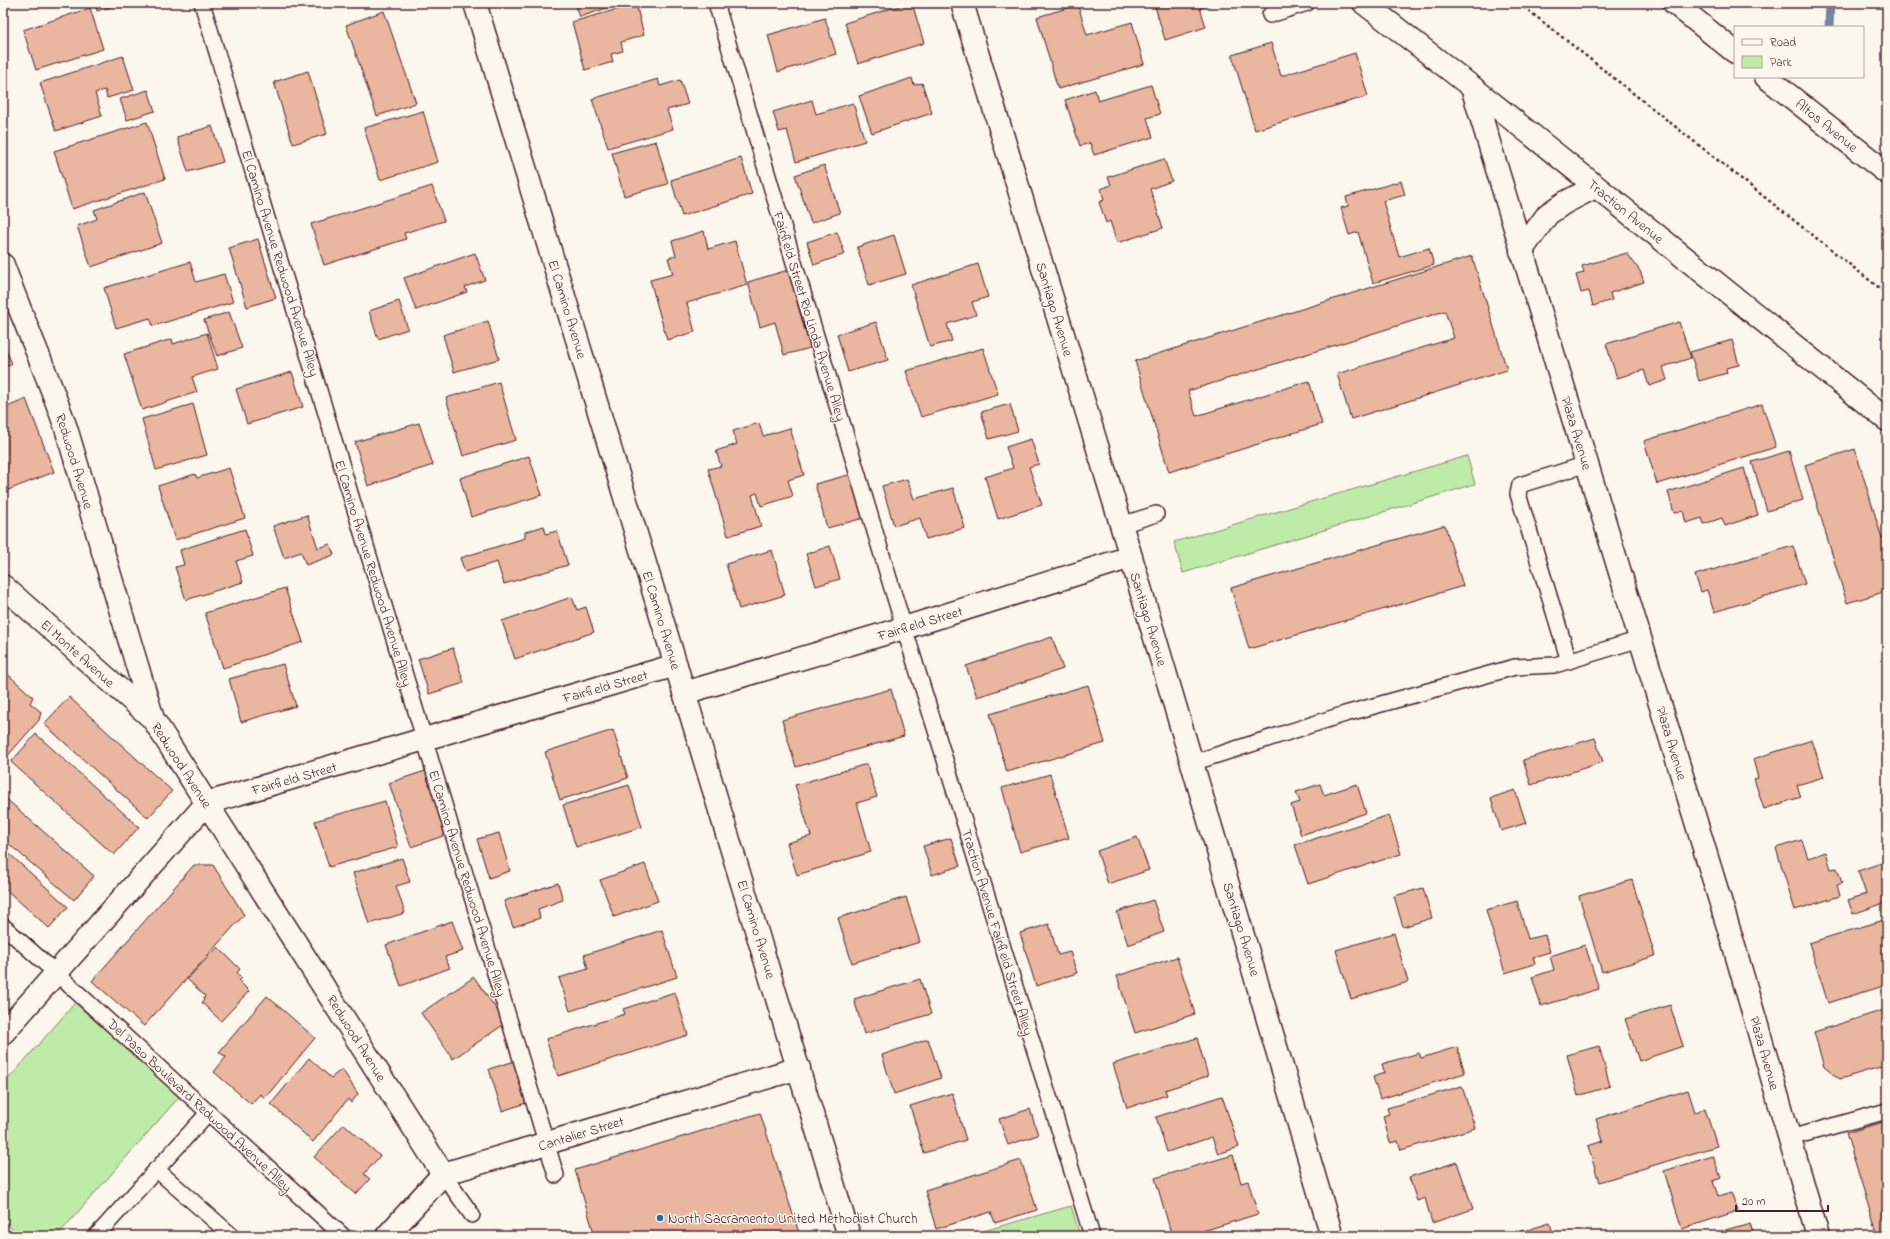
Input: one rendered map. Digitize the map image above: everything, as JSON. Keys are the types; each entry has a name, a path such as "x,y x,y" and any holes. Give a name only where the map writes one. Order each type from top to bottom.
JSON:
{"street":[{"name":"El Camino Avenue","path":"476,3 849,1236"},
{"name":"Santiago Avenue","path":"962,3 1131,556 1332,1236"},
{"name":"Traction Avenue","path":"1364,3 1472,87 1887,420"},
{"path":"1674,3 1734,51"},
{"name":"Altos Avenue","path":"1767,78 1887,173"},
{"name":"Plaza Avenue","path":"1472,87 1733,943 1818,1236"},
{"path":"1521,251 1548,214 1564,203 1595,187"},
{"name":"Redwood Avenue","path":"3,265 18,307 52,385 152,719 443,1174"},
{"name":"Fairfield Street","path":"684,693 904,628 1131,556"},
{"name":"El Monte Avenue","path":"3,586 152,719"},
{"name":"Fairfield Street","path":"207,803 676,665"},
{"path":"3,1033 207,803"},
{"name":"Cantalier Street","path":"443,1174 799,1068"},
{"path":"387,1236 443,1174"}],"lane":[{"name":"El Camino Avenue Redwood Avenue Alley","path":"202,3 556,1175"},
{"name":"Fairfield Street Rio Linda Avenue Alley","path":"716,3 904,628"},
{"path":"1270,15 1307,3"},
{"path":"1569,661 1518,494 1520,485 1586,464"},
{"path":"1121,525 1156,514"},
{"name":"Traction Avenue Fairfield Street Alley","path":"904,628 1092,1236"},
{"path":"1192,763 1345,714 1500,671 1515,667 1555,665 1640,639"},
{"name":"Del Paso Boulevard Redwood Avenue Alley","path":"3,926 343,1236"},
{"path":"1790,1138 1887,1111"},
{"path":"96,1236 208,1112"},
{"path":"156,1170 232,1236"},
{"path":"443,1174 472,1215"}],"path":[{"path":"1519,3 1887,294"}],"green space":[{"path":"1467,456 1475,484 1183,573 1174,542"},
{"path":"75,1003 180,1096 57,1236 20,1236 3,1221 3,1085"},
{"path":"1071,1206 1080,1236 966,1236"}],"building":[{"path":"95,3 123,3 97,11"},
{"path":"575,3 622,3 580,17"},
{"path":"912,3 924,43 858,64 845,23"},
{"path":"1154,3 1216,3 1200,8 1206,27 1165,40"},
{"path":"636,4 644,35 621,42 623,51 611,54 613,62 585,70 572,22"},
{"path":"1078,5 1087,35 1132,22 1144,64 1058,89 1037,17"},
{"path":"90,8 103,49 36,70 23,30"},
{"path":"384,11 416,103 377,116 346,25"},
{"path":"825,18 836,54 778,72 768,35"},
{"path":"1271,43 1281,76 1355,53 1368,96 1255,130 1232,55"},
{"path":"123,56 134,90 107,98 105,90 95,93 102,116 56,131 40,83"},
{"path":"308,71 327,134 293,144 274,82"},
{"path":"912,78 914,85 922,83 932,113 872,133 859,96"},
{"path":"658,79 660,86 680,80 688,104 667,110 673,129 608,148 592,99"},
{"path":"1151,85 1160,114 1147,118 1153,137 1094,155 1090,143 1080,146 1065,100 1095,90 1098,101"},
{"path":"148,90 155,111 127,120 120,99"},
{"path":"812,100 816,114 853,103 865,141 796,162 787,130 779,132 773,112"},
{"path":"423,111 438,162 380,180 364,128"},
{"path":"147,122 165,179 72,209 54,151"},
{"path":"212,126 223,162 188,172 177,137"},
{"path":"656,141 668,184 624,196 612,153"},
{"path":"741,158 752,194 682,216 671,180"},
{"path":"1164,159 1172,181 1150,189 1163,228 1117,243 1110,221 1106,223 1099,202 1104,200 1101,189 1111,185 1108,177"},
{"path":"824,165 840,213 811,223 795,175"},
{"path":"1401,181 1405,195 1383,201 1399,257 1429,248 1434,265 1373,283 1358,232 1349,235 1341,208 1348,206 1346,197"},
{"path":"432,186 444,221 404,233 406,239 324,265 311,224"},
{"path":"145,192 162,243 91,267 77,226 97,219 94,210"},
{"path":"704,231 708,249 735,241 747,285 687,303 695,332 667,340 650,280 673,274 668,258 676,256 672,241"},
{"path":"837,232 845,254 814,265 807,242"},
{"path":"894,235 906,274 869,285 857,247"},
{"path":"258,239 276,298 247,307 229,248"},
{"path":"475,253 485,280 465,287 467,292 416,310 404,278"},
{"path":"1627,253 1640,271 1644,282 1610,293 1612,300 1593,306 1589,291 1581,293 1576,275 1584,273 1582,266"},
{"path":"1472,256 1507,370 1351,419 1337,374 1454,338 1445,311 1188,391 1196,416 1309,381 1322,424 1169,472 1135,361"},
{"path":"190,262 196,282 224,274 233,302 153,326 150,318 116,328 104,288"},
{"path":"978,264 988,297 972,302 976,315 947,324 952,341 930,347 911,285"},
{"path":"788,270 810,348 784,355 775,322 760,327 748,282"},
{"path":"399,301 408,329 378,339 369,311"},
{"path":"229,312 242,348 217,356 204,320"},
{"path":"488,321 499,359 454,372 443,335"},
{"path":"876,322 888,360 848,372 837,334"},
{"path":"1679,322 1691,358 1663,367 1667,380 1649,386 1644,370 1617,378 1606,344"},
{"path":"207,333 218,369 192,377 197,392 142,410 124,354 172,339 173,344"},
{"path":"1732,340 1739,365 1726,368 1727,373 1699,381 1690,352"},
{"path":"3,342 12,364 3,368"},
{"path":"983,348 998,394 921,417 906,371"},
{"path":"292,372 303,407 247,424 236,389"},
{"path":"499,382 516,440 463,456 446,398"},
{"path":"26,399 54,472 3,492 3,409"},
{"path":"193,404 207,455 156,470 142,419"},
{"path":"1010,404 1018,431 989,439 981,412"},
{"path":"1762,404 1776,447 1657,484 1644,441"},
{"path":"419,423 433,465 368,486 355,442"},
{"path":"759,423 763,436 790,428 804,475 788,480 793,496 761,506 757,493 752,495 761,526 728,536 708,469 721,466 716,451 737,444 733,431"},
{"path":"1031,439 1039,464 1029,467 1042,505 998,519 985,477 1013,468 1006,447"},
{"path":"1855,449 1882,538 1887,537 1887,591 1847,603 1805,465"},
{"path":"1789,451 1803,500 1767,511 1752,462"},
{"path":"529,456 542,495 471,517 460,478"},
{"path":"229,468 245,518 175,540 158,486 195,474 197,478"},
{"path":"1744,468 1758,515 1725,526 1722,518 1704,524 1702,518 1686,523 1683,511 1674,513 1668,492"},
{"path":"852,474 864,518 827,528 815,484"},
{"path":"907,479 914,499 953,488 965,528 926,539 920,518 894,526 882,486"},
{"path":"307,515 318,548 330,544 334,555 306,565 301,552 284,558 273,526"},
{"path":"1445,525 1463,586 1249,649 1231,588"},
{"path":"544,526 546,534 557,531 568,565 504,584 497,562 465,572 460,558 525,538 525,532"},
{"path":"245,529 253,556 236,561 243,582 186,600 175,567 184,565 180,550"},
{"path":"830,546 840,579 816,586 806,554"},
{"path":"1793,546 1805,584 1714,612 1707,590 1701,592 1695,575"},
{"path":"772,550 785,595 739,609 726,564"},
{"path":"285,588 303,642 223,668 205,613"},
{"path":"572,597 577,610 586,607 594,632 515,659 502,621"},
{"path":"1052,637 1063,669 977,697 966,666"},
{"path":"453,648 464,683 429,694 418,659"},
{"path":"283,664 296,706 241,722 229,679"},
{"path":"3,670 33,697 30,703 41,712 39,720 4,760"},
{"path":"1088,685 1105,743 1007,772 990,714"},
{"path":"891,689 904,736 796,767 782,720"},
{"path":"69,697 172,791 148,818 44,724"},
{"path":"613,730 628,778 560,800 545,752"},
{"path":"36,734 139,827 114,855 11,762"},
{"path":"1595,738 1603,762 1531,785 1523,760"},
{"path":"1812,740 1824,777 1797,785 1801,797 1764,809 1754,779 1758,778 1753,759"},
{"path":"867,764 877,797 857,803 871,852 797,875 787,843 811,836 795,785"},
{"path":"428,770 449,834 411,847 389,783"},
{"path":"1050,774 1069,838 1020,852 1002,788"},
{"path":"1320,784 1324,795 1357,784 1366,813 1301,835 1291,805 1300,802 1296,792"},
{"path":"629,785 642,827 576,847 563,805"},
{"path":"1515,790 1526,823 1501,831 1491,798"},
{"path":"3,796 94,876 74,900 3,839"},
{"path":"385,801 398,847 329,867 315,821"},
{"path":"1389,815 1401,854 1308,884 1295,845"},
{"path":"499,833 510,871 489,878 477,839"},
{"path":"1137,837 1149,870 1108,884 1097,851"},
{"path":"951,838 960,866 932,875 923,846"},
{"path":"1802,840 1808,858 1826,852 1831,869 1837,868 1842,883 1837,885 1840,896 1795,910 1776,848"},
{"path":"3,848 68,907 49,928 3,887"},
{"path":"402,858 410,882 396,886 405,913 369,924 353,873"},
{"path":"1887,861 1887,902 1853,914 1848,900 1866,894 1858,871"},
{"path":"645,864 658,901 614,917 600,880"},
{"path":"194,865 213,865 244,915 144,1026 92,981"},
{"path":"1632,880 1655,956 1602,972 1579,896"},
{"path":"558,883 563,900 538,909 540,918 513,927 504,901"},
{"path":"1423,888 1432,918 1403,927 1394,896"},
{"path":"906,897 920,942 852,963 838,918"},
{"path":"1153,900 1164,932 1128,945 1117,912"},
{"path":"1517,901 1528,939 1545,935 1550,952 1533,957 1535,964 1505,973 1486,910"},
{"path":"1887,919 1887,985 1828,1003 1809,943"},
{"path":"452,921 463,951 445,957 450,968 401,986 386,945"},
{"path":"1049,924 1058,955 1070,952 1077,973 1036,986 1020,933"},
{"path":"662,930 677,977 570,1011 559,978 588,969 584,955"},
{"path":"1394,933 1408,982 1351,999 1336,950"},
{"path":"1585,945 1599,989 1541,1006 1532,977 1554,970 1550,956"},
{"path":"218,947 240,969 237,973 242,978 239,981 249,991 221,1021 202,1003 205,996 187,979"},
{"path":"1177,957 1195,1014 1135,1033 1117,976"},
{"path":"474,977 506,1023 453,1059 421,1013"},
{"path":"920,979 931,1014 864,1034 854,999"},
{"path":"675,992 688,1035 558,1076 546,1039 625,1014 623,1009"},
{"path":"267,996 315,1038 265,1098 260,1094 251,1104 214,1072 226,1057 219,1052"},
{"path":"1670,1005 1683,1046 1639,1061 1625,1019"},
{"path":"1887,1009 1887,1065 1840,1079 1824,1067 1814,1032"},
{"path":"1197,1038 1208,1076 1165,1090 1167,1095 1127,1108 1113,1064"},
{"path":"928,1039 941,1078 894,1094 882,1055"},
{"path":"1599,1046 1610,1086 1578,1096 1567,1055"},
{"path":"1457,1047 1465,1073 1380,1099 1373,1077 1384,1073 1382,1064 1419,1053 1421,1058"},
{"path":"309,1058 331,1078 342,1069 358,1094 351,1103 348,1099 313,1142 271,1104"},
{"path":"515,1061 529,1102 502,1111 489,1069"},
{"path":"1462,1086 1475,1128 1401,1150 1398,1141 1390,1143 1383,1116 1389,1114 1387,1108"},
{"path":"1688,1090 1695,1112 1705,1109 1717,1146 1599,1182 1588,1146 1603,1141 1596,1119"},
{"path":"952,1093 966,1140 924,1153 910,1106"},
{"path":"1222,1096 1239,1147 1218,1154 1212,1137 1167,1152 1156,1117"},
{"path":"1030,1109 1038,1135 1008,1145 999,1119"},
{"path":"760,1113 800,1236 595,1236 575,1170"},
{"path":"1887,1121 1887,1236 1878,1236 1846,1133"},
{"path":"344,1124 380,1156 364,1174 370,1179 356,1194 314,1157"},
{"path":"1233,1155 1241,1183 1248,1181 1258,1214 1187,1236 1172,1236 1155,1178"},
{"path":"1713,1156 1721,1178 1713,1181 1718,1196 1731,1192 1738,1211 1682,1229 1664,1171"},
{"path":"1021,1160 1037,1210 995,1223 991,1212 936,1229 925,1190"},
{"path":"1457,1162 1473,1209 1432,1223 1425,1198 1417,1201 1409,1177"},
{"path":"1550,1223 1554,1236 1508,1236"},
{"path":"1750,1223 1754,1236 1723,1236 1722,1231"}],"waterway":[{"path":"1829,26 1830,3"}],"place":[{"name":"North Sacramento United Methodist Church","path":"660,1218"}]}
